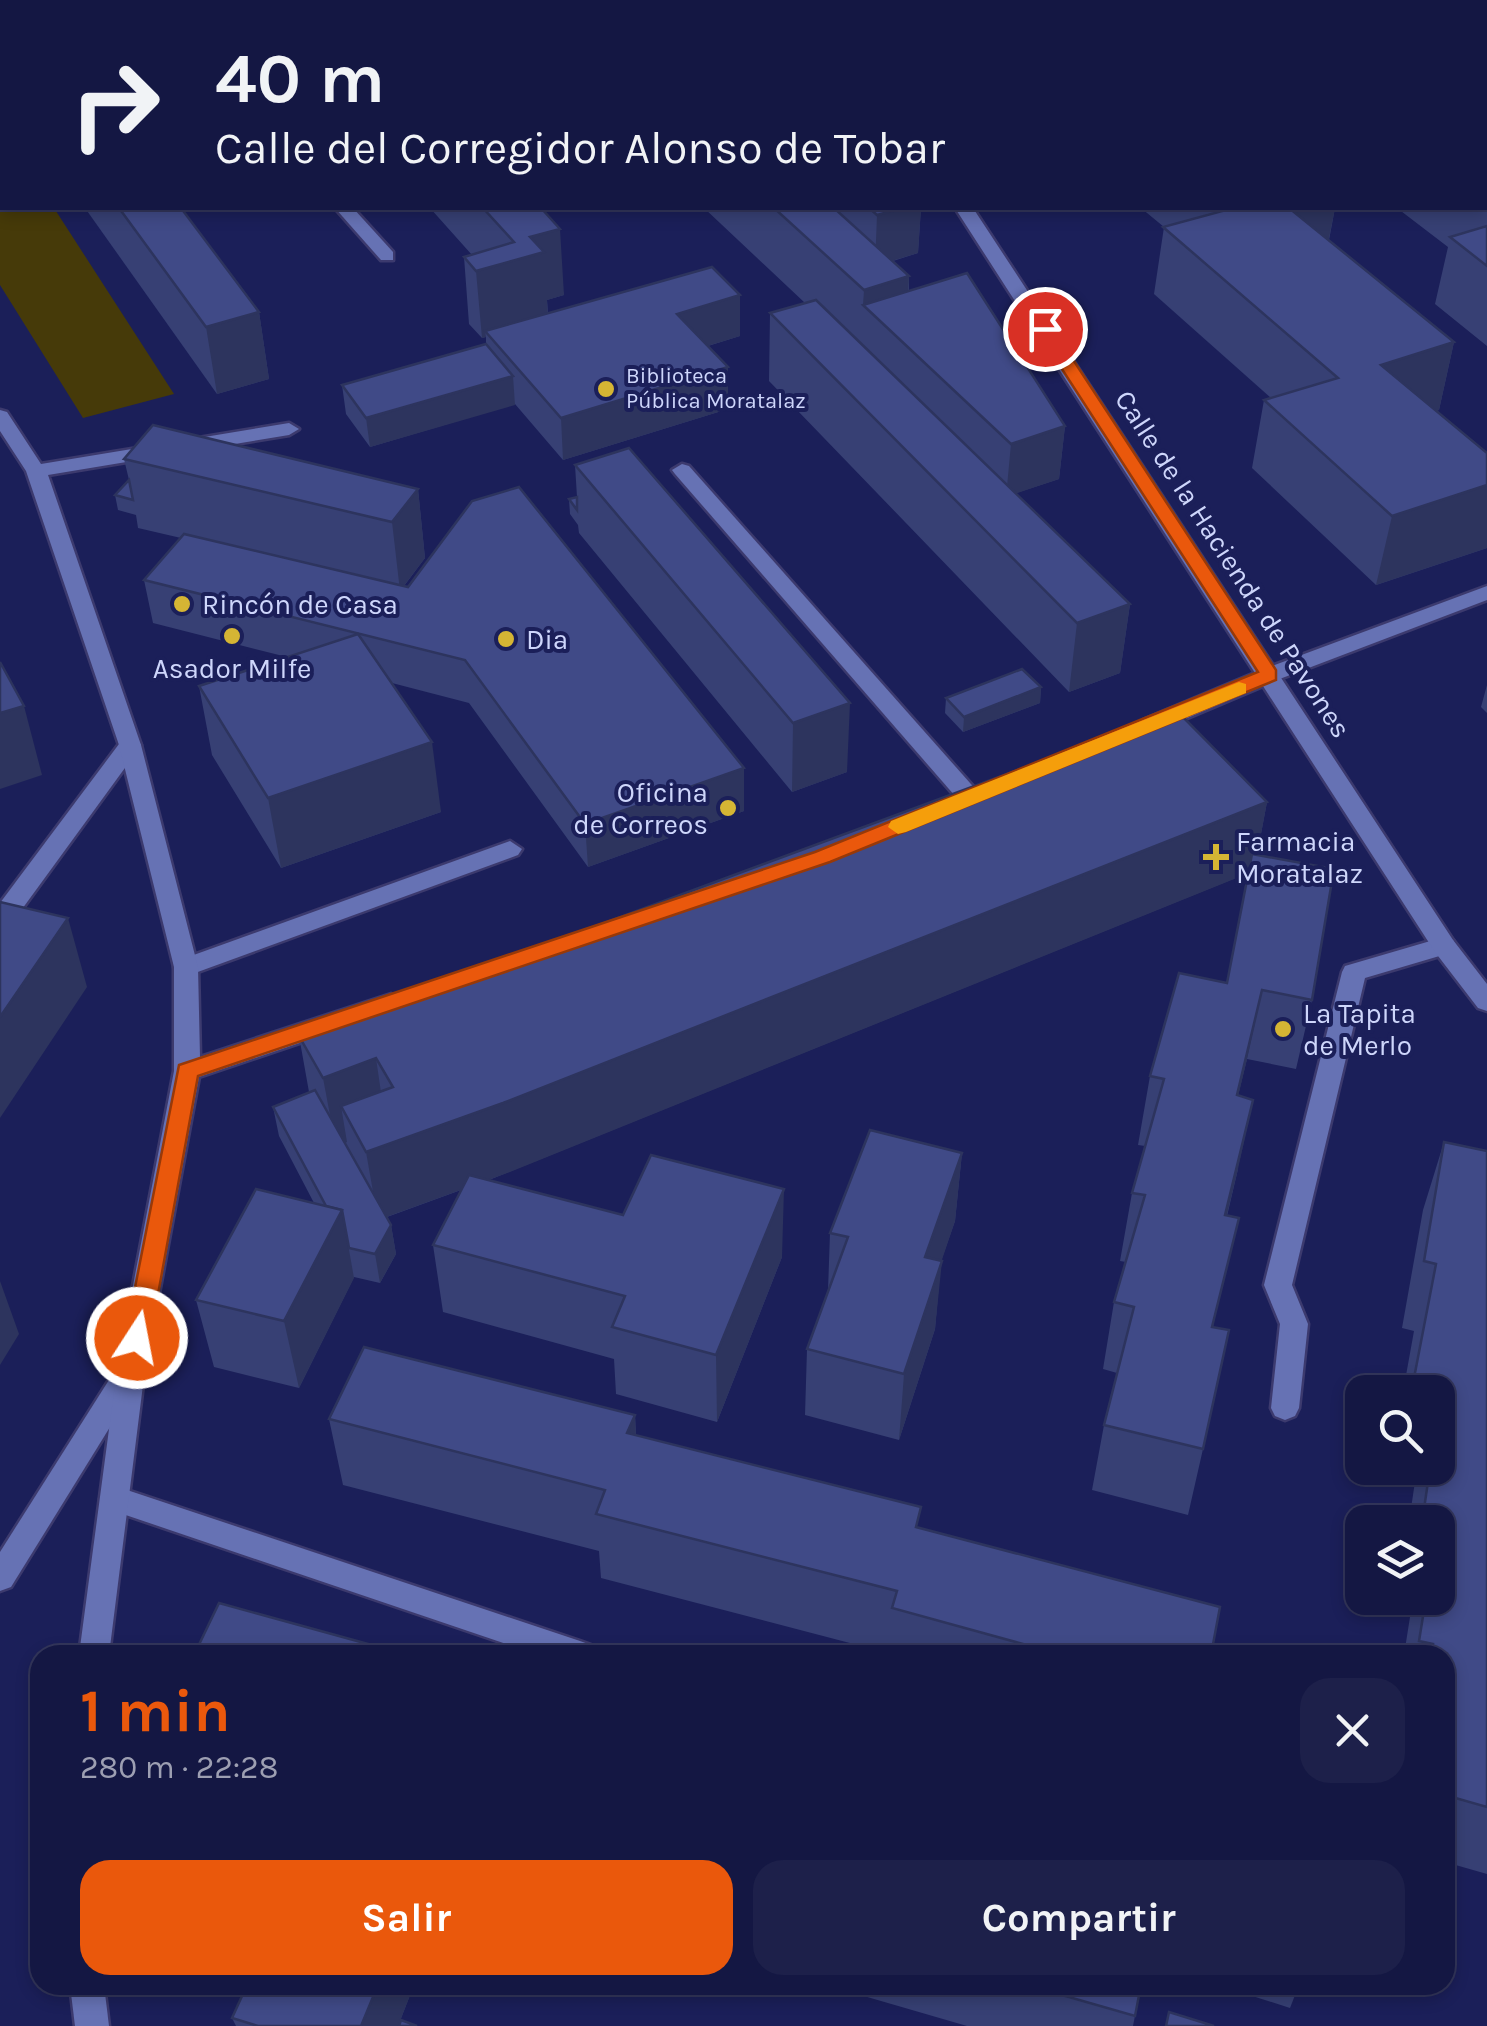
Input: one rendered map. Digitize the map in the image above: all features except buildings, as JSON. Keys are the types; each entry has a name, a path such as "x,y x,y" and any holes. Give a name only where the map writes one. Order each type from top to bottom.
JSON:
{"street":[{"path":"346,210 387,256"},
{"name":"Calle de la Hacienda de Pavones","path":"965,210 1444,946 1487,1002"},
{"path":"36,470 289,429"},
{"path":"4,431 36,470 130,745 186,967 187,1071 131,1369 95,1645"},
{"path":"682,470 969,798"},
{"path":"1124,736 1269,675 1487,593"},
{"path":"0,920 130,745"},
{"path":"186,967 510,849"},
{"path":"1285,1408 1294,1324 1278,1284 1354,972 1444,946"},
{"path":"187,1071 419,993"},
{"path":"0,1578 131,1369"},
{"path":"114,1499 550,1645"},
{"path":"88,1995 92,2026"}],"shaded area":[{"path":"0,210 55,210 174,394 83,418 0,285"}],"slow traffic":[{"path":"898,827 1239,688"}],"place":[{"name":"Biblioteca Pública Moratalaz","path":"606,389"},
{"name":"Rincón de Casa","path":"182,604"},
{"name":"Asador Milfe","path":"232,636"},
{"name":"Dia","path":"506,639"},
{"name":"Oficina de Correos","path":"728,808"},
{"name":"Farmacia Moratalaz","path":"1216,857"},
{"name":"La Tapita de Merlo","path":"1283,1029"}],"route":[{"path":"137,1338 187,1071 822,857 1269,675 1045,329"}]}
